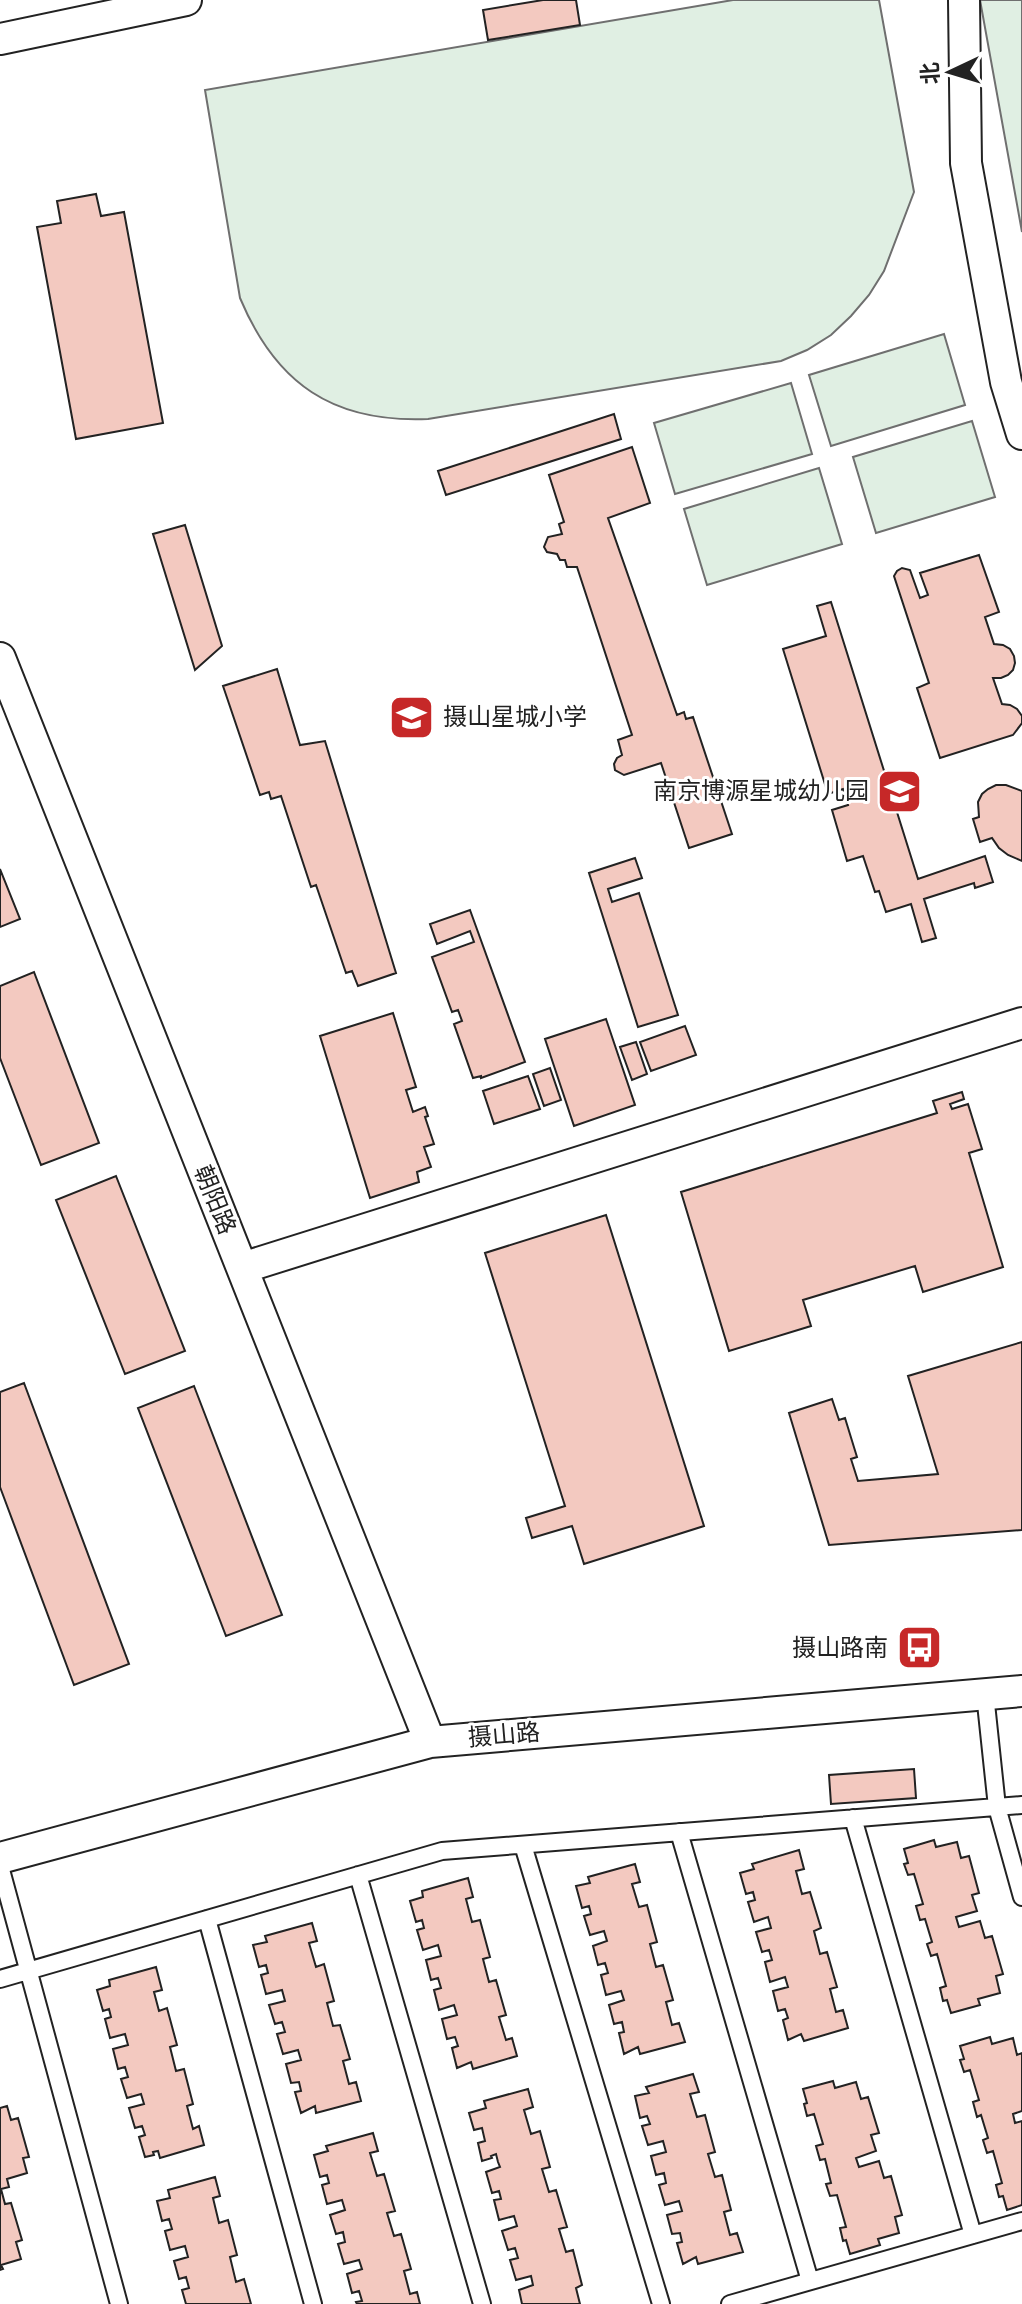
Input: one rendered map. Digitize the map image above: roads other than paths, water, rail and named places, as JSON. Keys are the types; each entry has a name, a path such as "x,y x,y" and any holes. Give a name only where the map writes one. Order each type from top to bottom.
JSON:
{"street":[{"path":"0,39 186,0"},
{"path":"964,0 966,163 1006,382 1022,434"},
{"name":"朝阳路","path":"0,658 430,1742"},
{"path":"242,1268 1022,1023"},
{"name":"摄山路","path":"0,1858 430,1742 1022,1691"}],"lane":[{"path":"985,1694 997,1807 1022,1897"},
{"path":"0,1979 442,1851 1022,1805"},
{"path":"853,1818 973,2235"},
{"path":"679,1832 810,2281"},
{"path":"523,1845 661,2304"},
{"path":"0,1866 119,2304"},
{"path":"358,1875 482,2304"},
{"path":"207,1919 313,2304"},
{"path":"730,2304 1022,2221"}],"place":[{"name":"摄山星城小学","path":"412,717"},
{"name":"南京博源星城幼儿园","path":"900,791"},
{"name":"摄山路南","path":"919,1648"}]}
